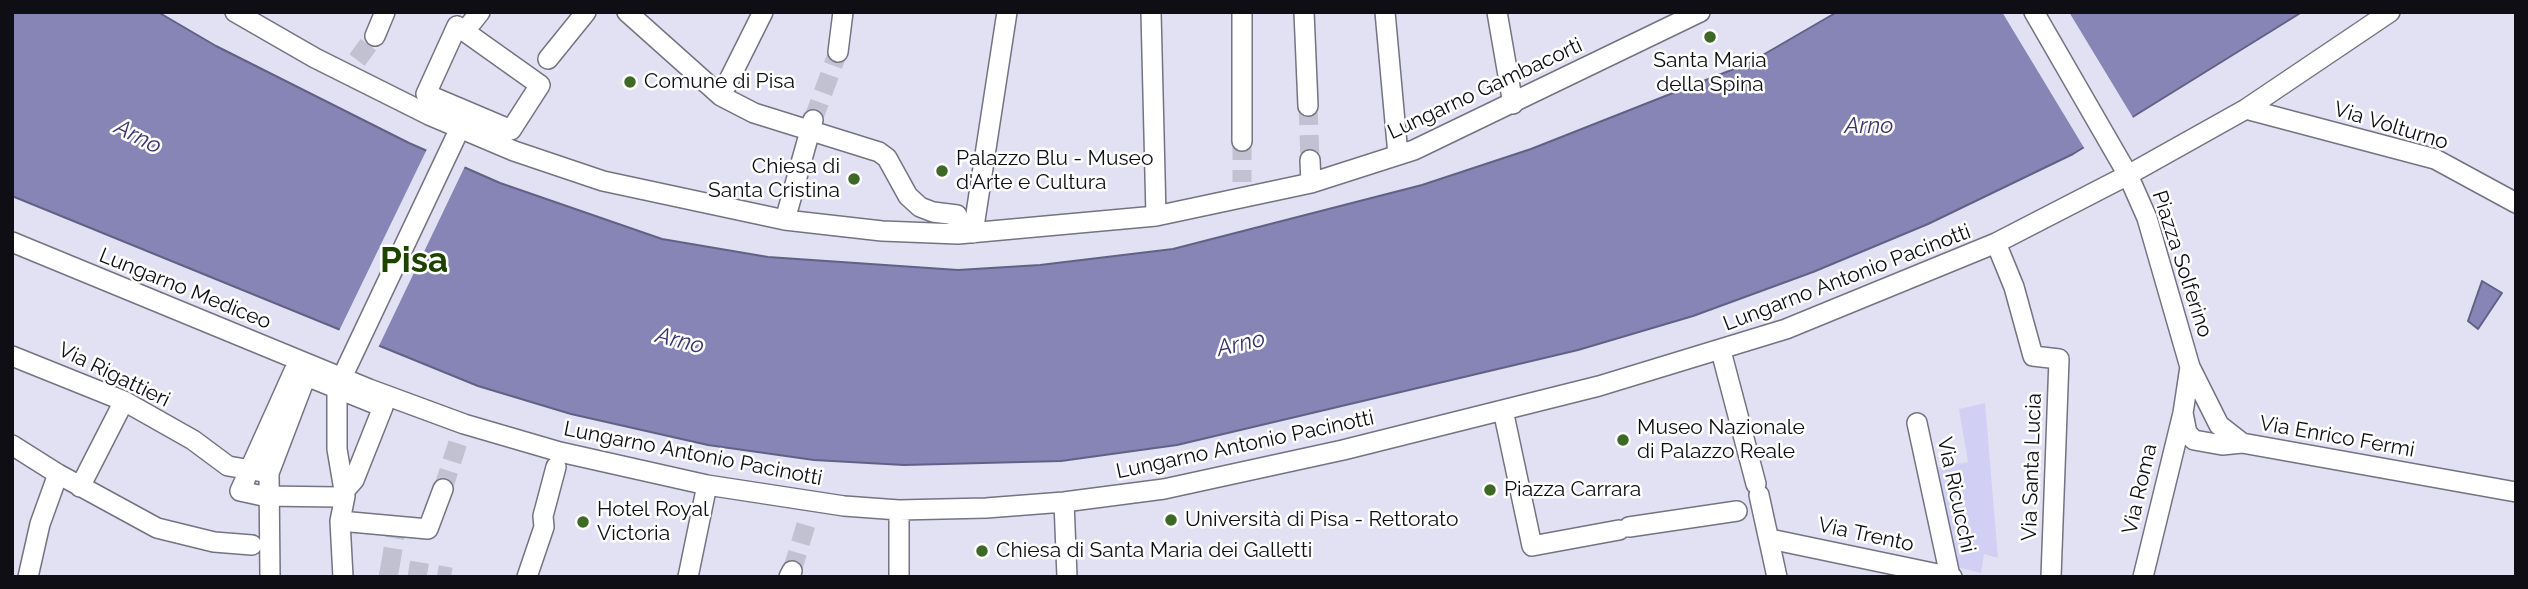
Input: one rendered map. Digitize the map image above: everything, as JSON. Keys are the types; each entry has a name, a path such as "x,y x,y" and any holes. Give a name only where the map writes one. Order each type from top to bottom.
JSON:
{"street":[{"name":"Lungarno Gambacorti","path":"235,12 352,67 456,137 603,181 785,220 883,231 965,233 1156,216 1242,191 1311,183 1398,155 1513,104 1668,20 1700,12"},
{"path":"375,36 385,12"},
{"path":"465,32 480,12"},
{"path":"541,69 457,26 426,94 512,130 540,85 541,69 586,12"},
{"path":"721,96 763,12"},
{"path":"838,52 843,12"},
{"path":"965,233 1007,12"},
{"path":"1151,12 1156,216"},
{"path":"1242,12 1242,141"},
{"path":"1304,12 1308,106"},
{"path":"1385,12 1398,155"},
{"path":"1497,12 1513,104"},
{"name":"Piazza Solferino","path":"2034,12 2119,156 2147,218 2190,367"},
{"name":"Lungarno Antonio Pacinotti","path":"339,383 461,432 560,452 809,510 986,508 1064,511 1234,475 1503,410 1721,351 1859,301 1996,243 2128,175 2246,109 2390,12"},
{"path":"629,13 721,96 754,113 812,124 879,152 887,158 908,196 920,207 957,215 965,233"},
{"name":"Via Volturno","path":"2246,109 2435,159 2516,203"},
{"path":"785,220 812,124"},
{"path":"343,577 340,520 344,494 337,449 339,383 456,137"},
{"path":"1310,160 1311,183"},
{"name":"Via Santa Lucia","path":"1996,243 2014,287 2033,356 2059,359 2051,577"},
{"name":"Lungarno Mediceo","path":"13,246 339,383"},
{"path":"1721,351 1753,502 1770,539 1777,577"},
{"name":"Via Rigattieri","path":"12,356 124,401 193,440 228,466 259,472"},
{"name":"Via Roma","path":"2143,577 2183,419 2190,367"},
{"name":"Via Enrico Fermi","path":"2190,367 2215,419 2242,443 2516,492"},
{"path":"294,371 339,383 364,400 383,407 354,480 344,494 269,496 240,491 259,472 294,371"},
{"path":"339,413 364,400"},
{"path":"80,487 124,401"},
{"path":"1503,410 1532,546 1753,502"},
{"name":"Via Roma","path":"2183,419 2196,430 2208,428 2215,419"},
{"name":"Via Roma","path":"2183,419 2194,440 2222,445 2242,443"},
{"name":"Via Ricucchi","path":"1917,422 1951,576"},
{"path":"12,445 80,487 157,528 214,542 261,545"},
{"path":"527,577 544,527 542,516 556,467"},
{"path":"259,472 269,496 261,545 270,577"},
{"path":"27,577 40,524 58,474"},
{"path":"688,577 707,485"},
{"path":"340,520 428,528 443,489"},
{"path":"899,510 899,577"},
{"path":"1064,511 1067,577"},
{"name":"Via Trento","path":"1770,539 1951,576"}],"shaded area":[{"path":"1985,403 1998,558 1984,554 1981,573 1954,566 1931,469 1968,462 1959,409"}],"water":[{"name":"Arno","path":"12,12 158,12 216,46 409,143 500,183 662,239 768,257 958,270 1040,265 1173,249 1422,185 1531,149 1749,63 1837,12 2302,12 2073,154 1928,224 1813,272 1693,316 1578,350 1177,445 1061,461 904,465 814,460 708,445 571,414 478,386 12,196"},
{"path":"2482,281 2502,293 2478,329 2468,321"}],"pier":[{"path":"2002,12 2069,12 2135,121 2086,151"},
{"path":"428,147 466,164 377,350 338,333"}],"tunnel":[{"path":"357,60 375,36"},
{"path":"813,120 838,52"},
{"path":"1308,106 1310,160"},
{"path":"1242,141 1242,182"},
{"path":"443,489 459,439"},
{"path":"792,571 808,518"},
{"path":"390,567 397,525"},
{"path":"388,577 390,567 451,577"}],"place":[{"name":"Santa Maria della Spina","path":"1710,37"},
{"name":"Comune di Pisa","path":"630,82"},
{"name":"Palazzo Blu - Museo d'Arte e Cultura","path":"942,171"},
{"name":"Chiesa di Santa Cristina","path":"854,179"},
{"name":"Museo Nazionale di Palazzo Reale","path":"1623,440"},
{"name":"Piazza Carrara","path":"1490,490"},
{"name":"Università di Pisa - Rettorato","path":"1171,520"},
{"name":"Hotel Royal Victoria","path":"583,522"},
{"name":"Chiesa di Santa Maria dei Galletti","path":"982,551"}],"district":[{"name":"Pisa","path":"414,261"}]}
